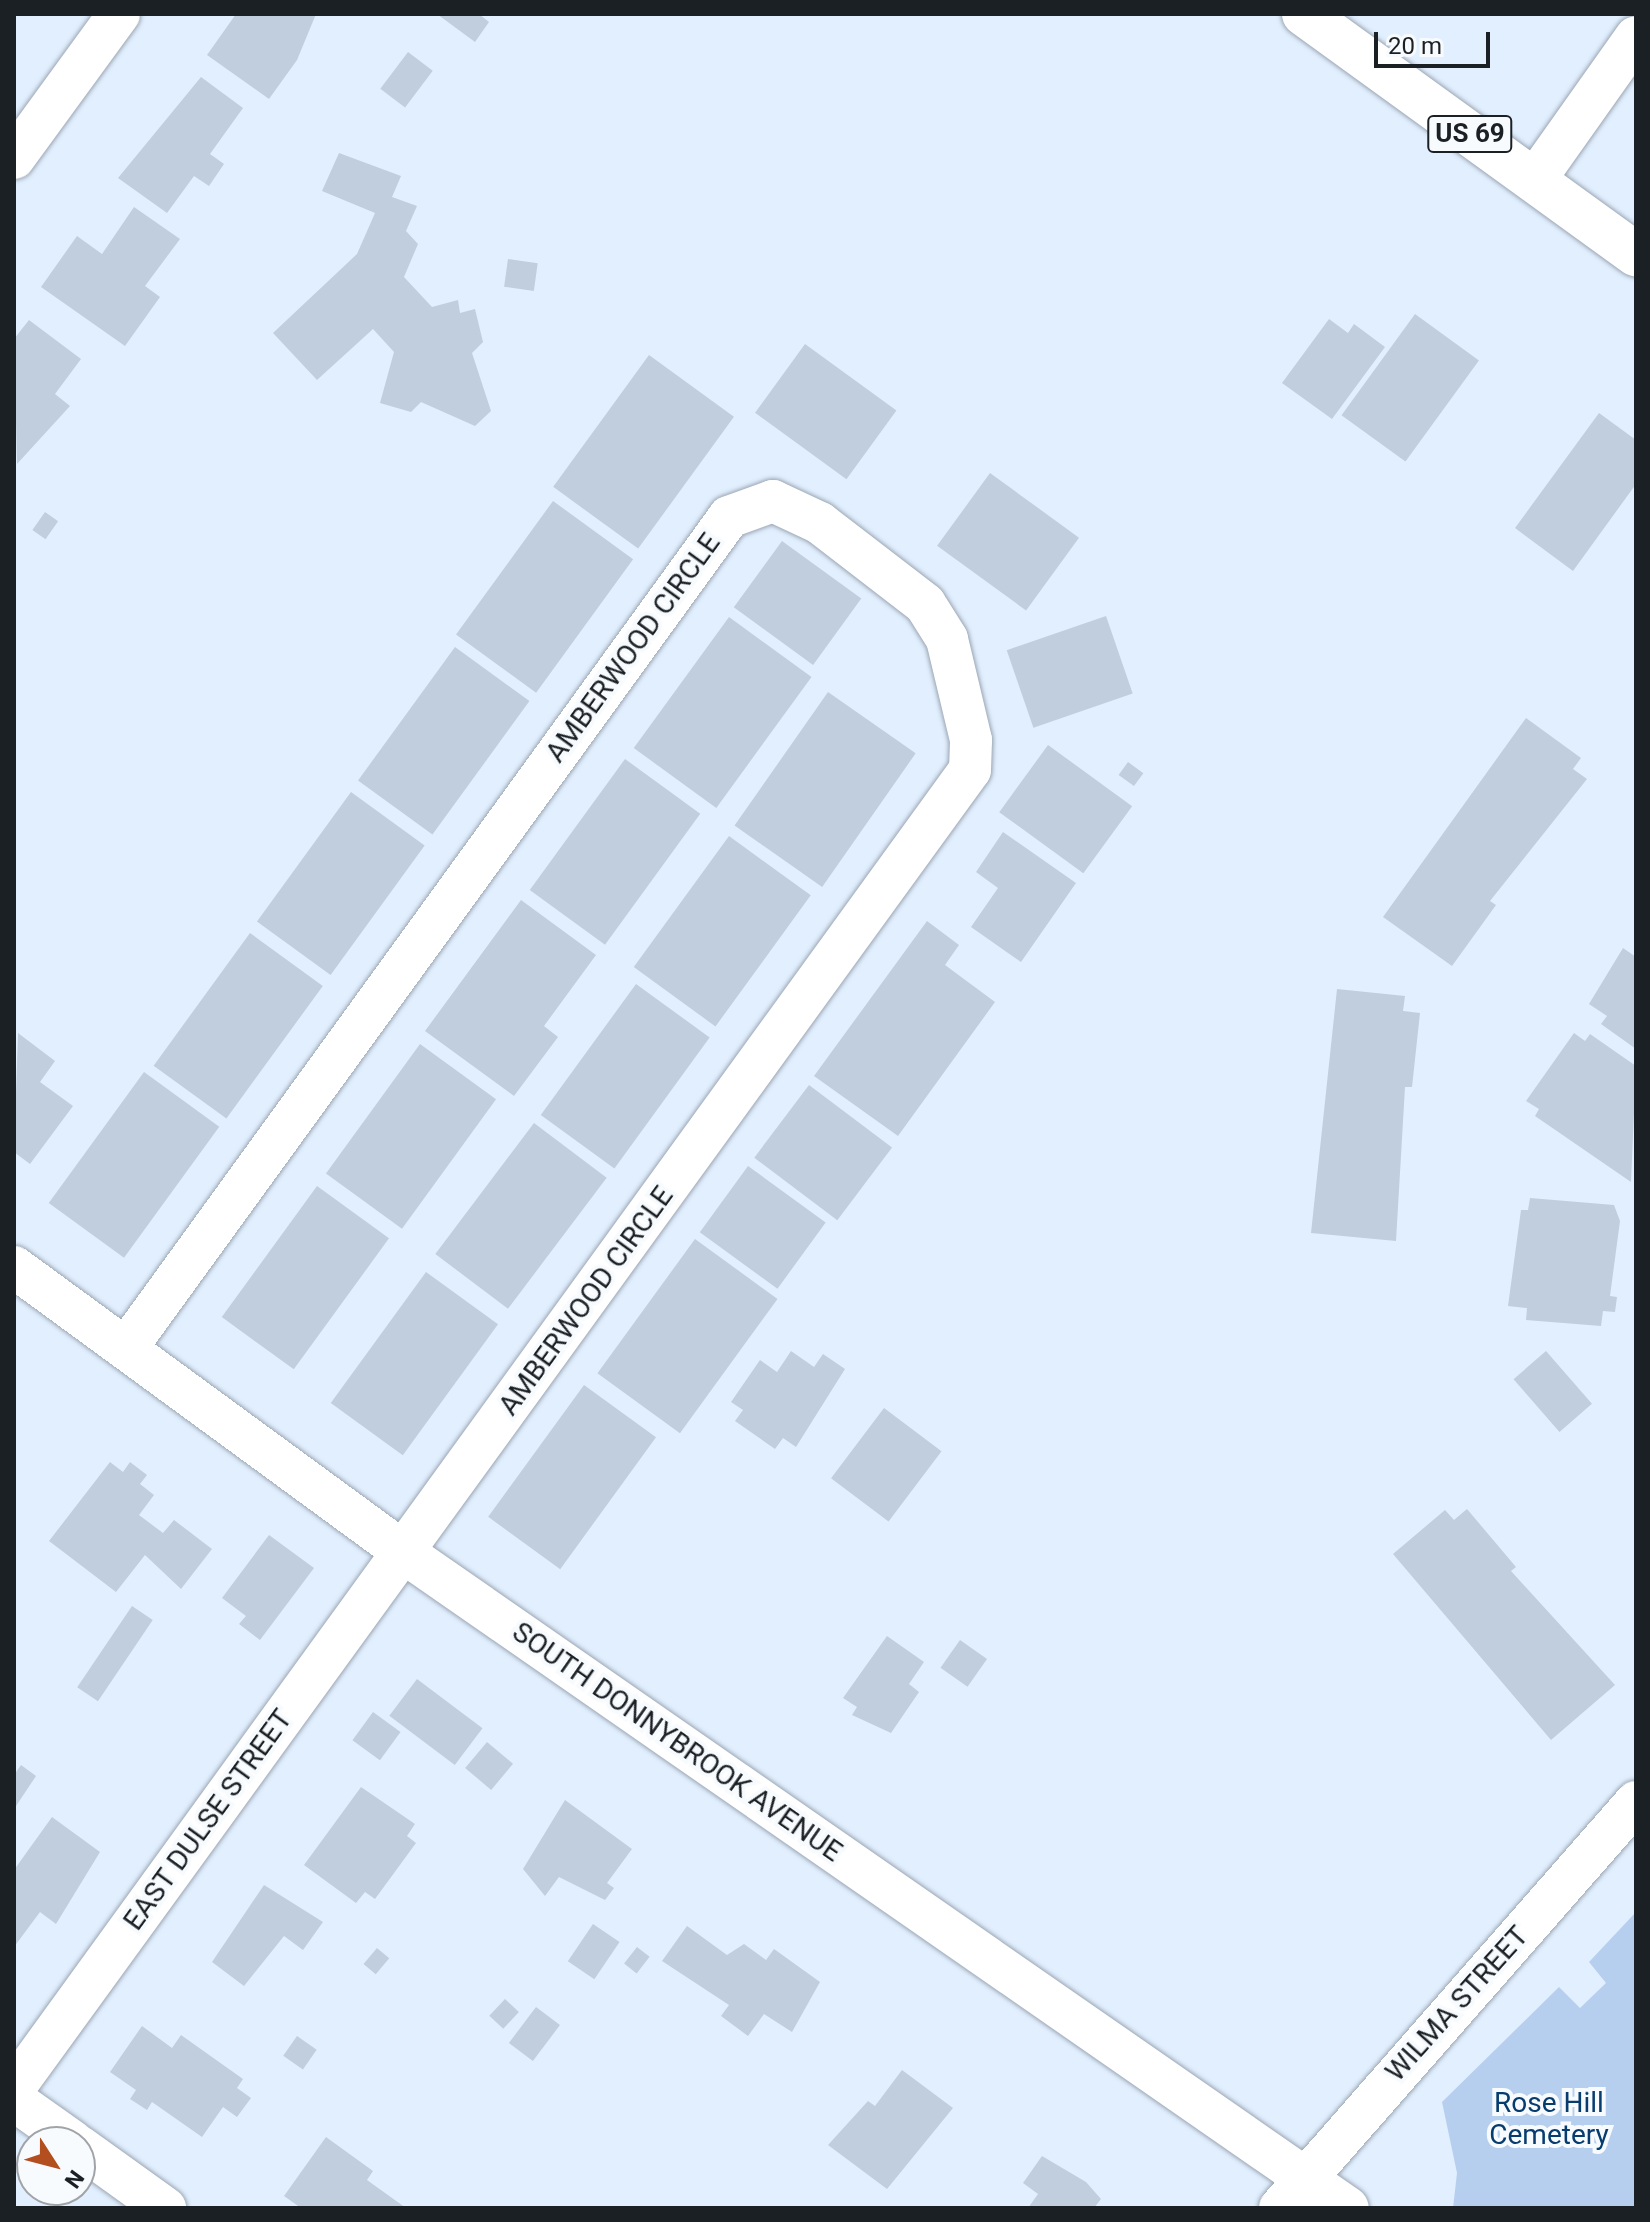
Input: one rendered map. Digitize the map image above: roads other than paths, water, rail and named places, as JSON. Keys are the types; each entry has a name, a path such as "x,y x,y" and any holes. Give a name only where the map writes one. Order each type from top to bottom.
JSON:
{"main road":[{"name":"US 69","path":"1304,14 1636,254"}],"street":[{"path":"14,158 119,14"},
{"path":"1534,181 1631,55"},
{"name":"AMBERWOOD CIRCLE","path":"127,1347 729,517 773,501 820,523 925,604 947,639 971,740 970,770 403,1552"},
{"name":"SOUTH DONNYBROOK AVENUE","path":"14,1267 403,1552 1292,2192 1348,2208"},
{"name":"EAST DULSE STREET","path":"14,2088 403,1552"},
{"name":"WILMA STREET","path":"1292,2192 1636,1802"},
{"path":"14,2100 51,2126"},
{"path":"96,2158 165,2208"}],"park label":[{"name":"Rose Hill Cemetery","path":"1549,2119"}]}
